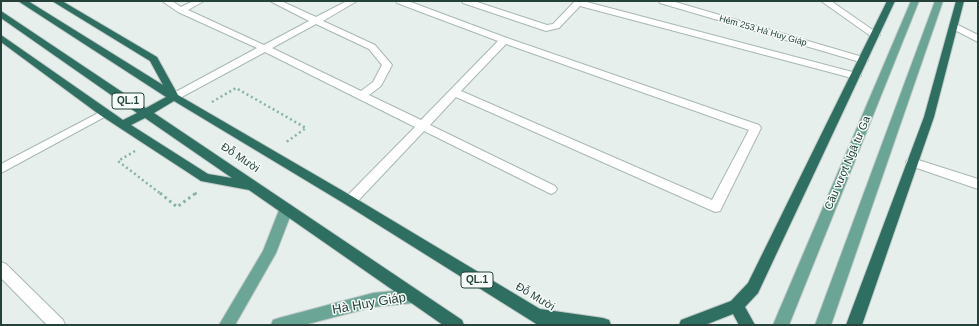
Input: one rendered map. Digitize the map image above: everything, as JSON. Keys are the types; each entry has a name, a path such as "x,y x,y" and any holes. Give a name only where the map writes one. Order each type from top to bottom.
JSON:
{"highway":[{"name":"Đỗ Mười","path":"22,1 198,111 350,201 552,325"},
{"name":"Đỗ Mười","path":"57,1 154,59 174,96"},
{"path":"687,325 736,306 753,288 891,1"},
{"path":"854,325 929,117 960,1"},
{"name":"Đỗ Mười","path":"1,14 255,187"},
{"name":"Đỗ Mười","path":"1,38 104,113 205,178 255,187"},
{"path":"123,125 174,96"},
{"name":"QL.1","path":"255,187 456,325"},
{"path":"736,306 747,325"},
{"path":"535,315 603,325"}],"main road":[{"name":"Cầu vượt Ngã tư Ga","path":"781,325 915,1"},
{"path":"822,325 939,1"},
{"path":"227,325 268,253 286,209"},
{"name":"Hà Huy Giáp","path":"279,325 373,300 413,296"}],"street":[{"path":"166,1 181,10 264,48 551,189"},
{"path":"181,10 200,1"},
{"path":"274,1 372,47 387,64 377,84 362,96"},
{"path":"174,96 353,1"},
{"path":"400,1 504,40 755,128 715,207 454,92"},
{"path":"466,1 546,28 556,26 578,2 856,76"},
{"name":"Hẻm 253 Hà Huy Giáp","path":"663,1 863,60"},
{"path":"825,1 875,35"},
{"path":"954,26 978,39"},
{"path":"350,201 504,40"},
{"path":"1,169 104,113"},
{"path":"912,162 978,184"},
{"path":"1,268 57,325"}],"path":[{"path":"198,111 236,88 306,128 270,153"},
{"path":"149,142 118,161 177,207 214,180"}]}
